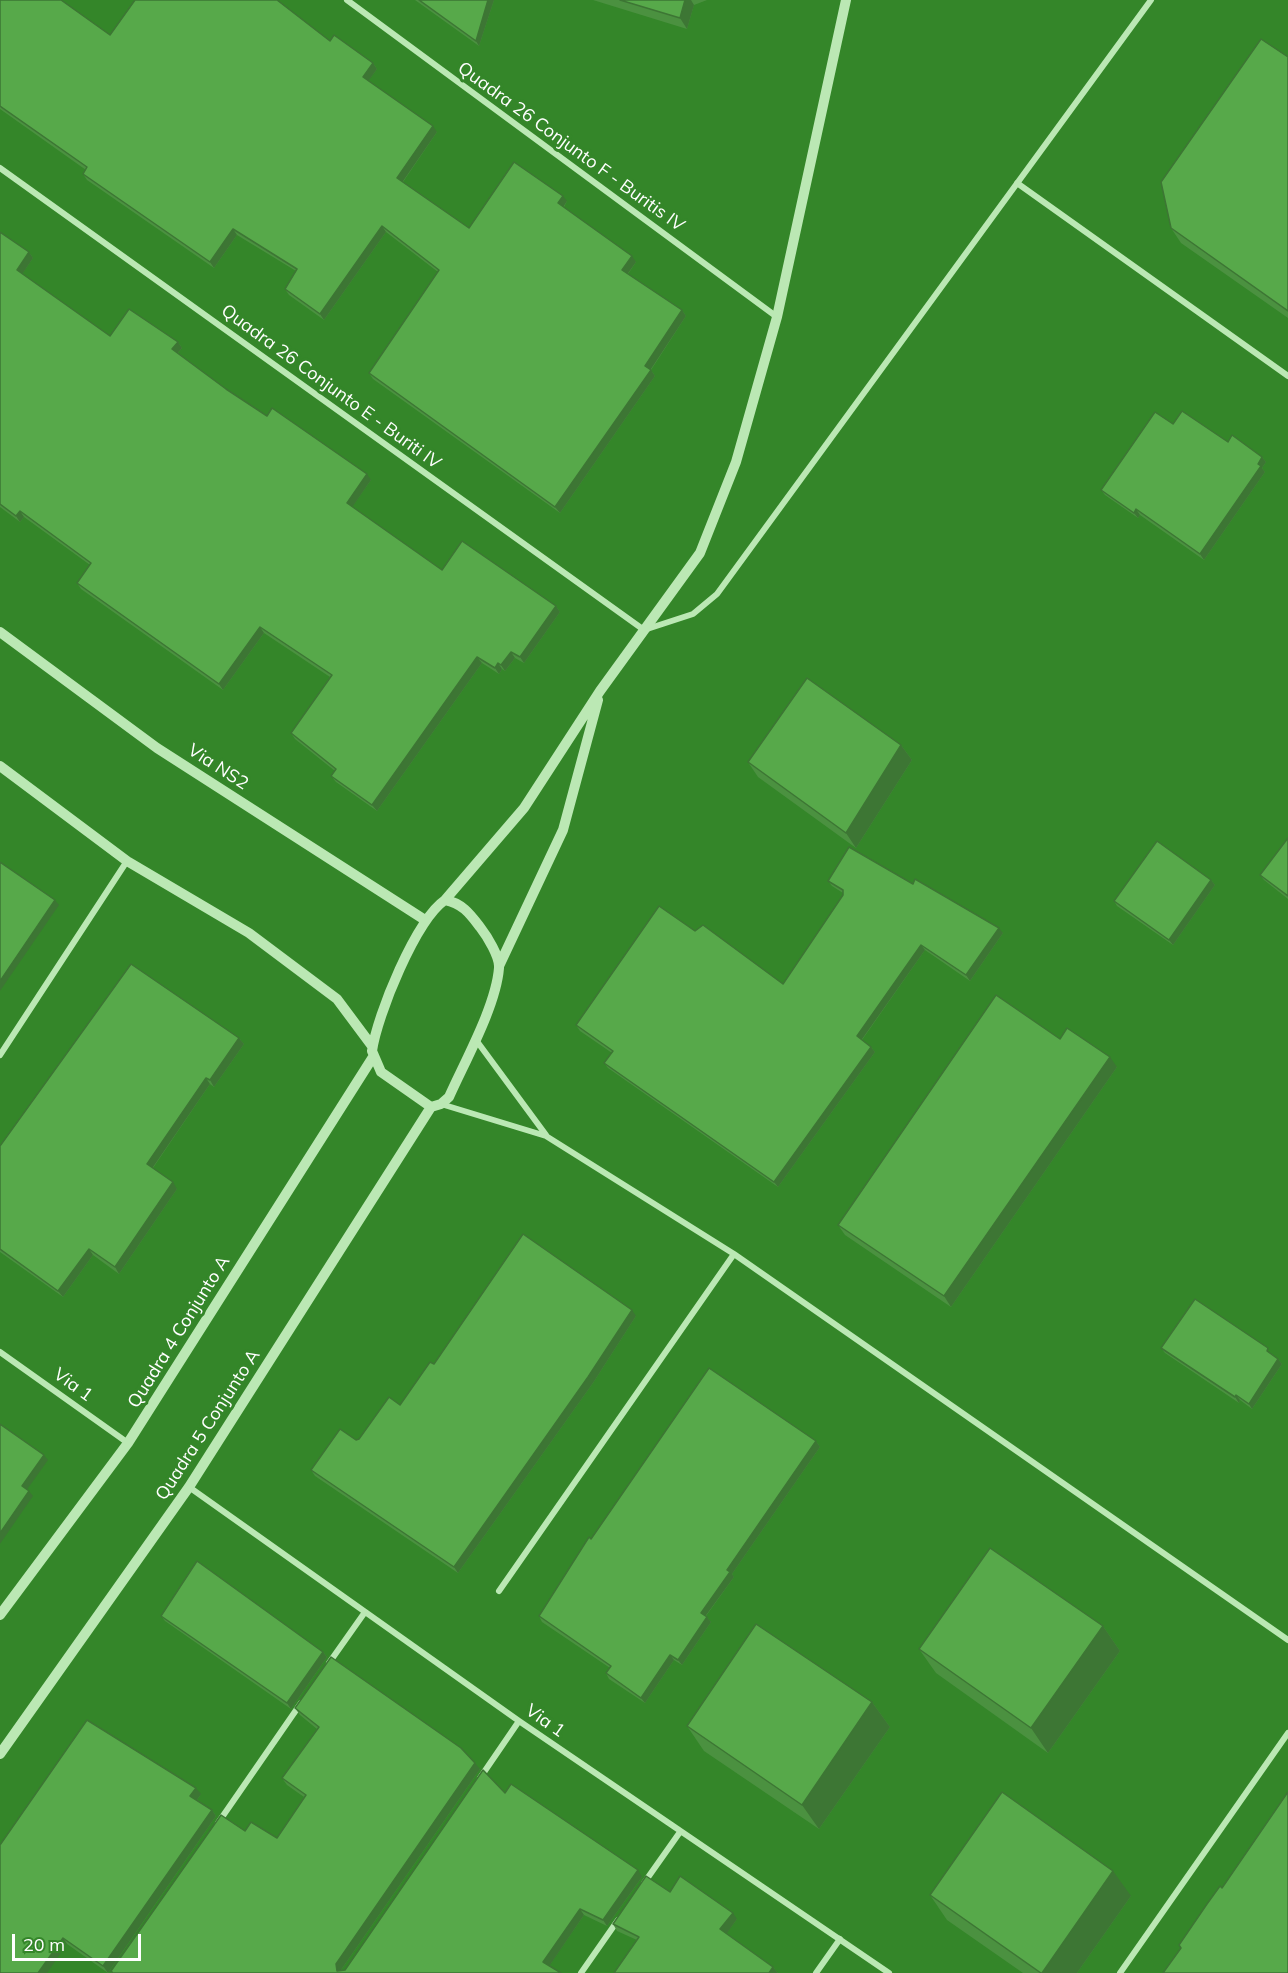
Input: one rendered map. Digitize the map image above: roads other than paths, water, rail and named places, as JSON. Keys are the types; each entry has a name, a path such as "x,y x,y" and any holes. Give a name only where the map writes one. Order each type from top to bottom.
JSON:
{"street":[{"name":"Quadra 26 Conjunto F - Buritis IV","path":"347,0 777,317"},
{"name":"Quadra 4 Conjunto A","path":"0,1615 128,1443 373,1051 396,977 425,920 524,808 600,691 700,553 736,462 777,317 846,0"},
{"path":"644,630 693,614 717,594 1150,0"},
{"name":"Quadra 26 Conjunto E - Buriti IV","path":"0,168 644,630"},
{"path":"1017,183 1288,376"},
{"name":"Via NS2","path":"0,632 157,748 425,920"},
{"name":"Quadra 5 Conjunto A","path":"0,1754 189,1487 436,1106 449,1097 492,997 499,966 563,830 600,691"},
{"path":"0,766 128,861 249,933 337,999 373,1051 381,1072 436,1106 546,1136 734,1254 1288,1640"},
{"path":"0,1055 128,861"},
{"path":"445,900 456,902 471,914 485,935 499,966"},
{"path":"475,1039 546,1136"},
{"path":"499,1591 734,1254"},
{"name":"Via 1","path":"0,1352 128,1443"},
{"name":"Via 1","path":"189,1487 519,1721 889,1973"},
{"path":"324,1670 365,1612"},
{"path":"215,1827 304,1700"},
{"path":"472,1789 519,1721"},
{"path":"1120,1973 1288,1733"},
{"path":"640,1888 680,1832"},
{"path":"581,1973 620,1916"},
{"path":"816,1973 840,1940"}]}
